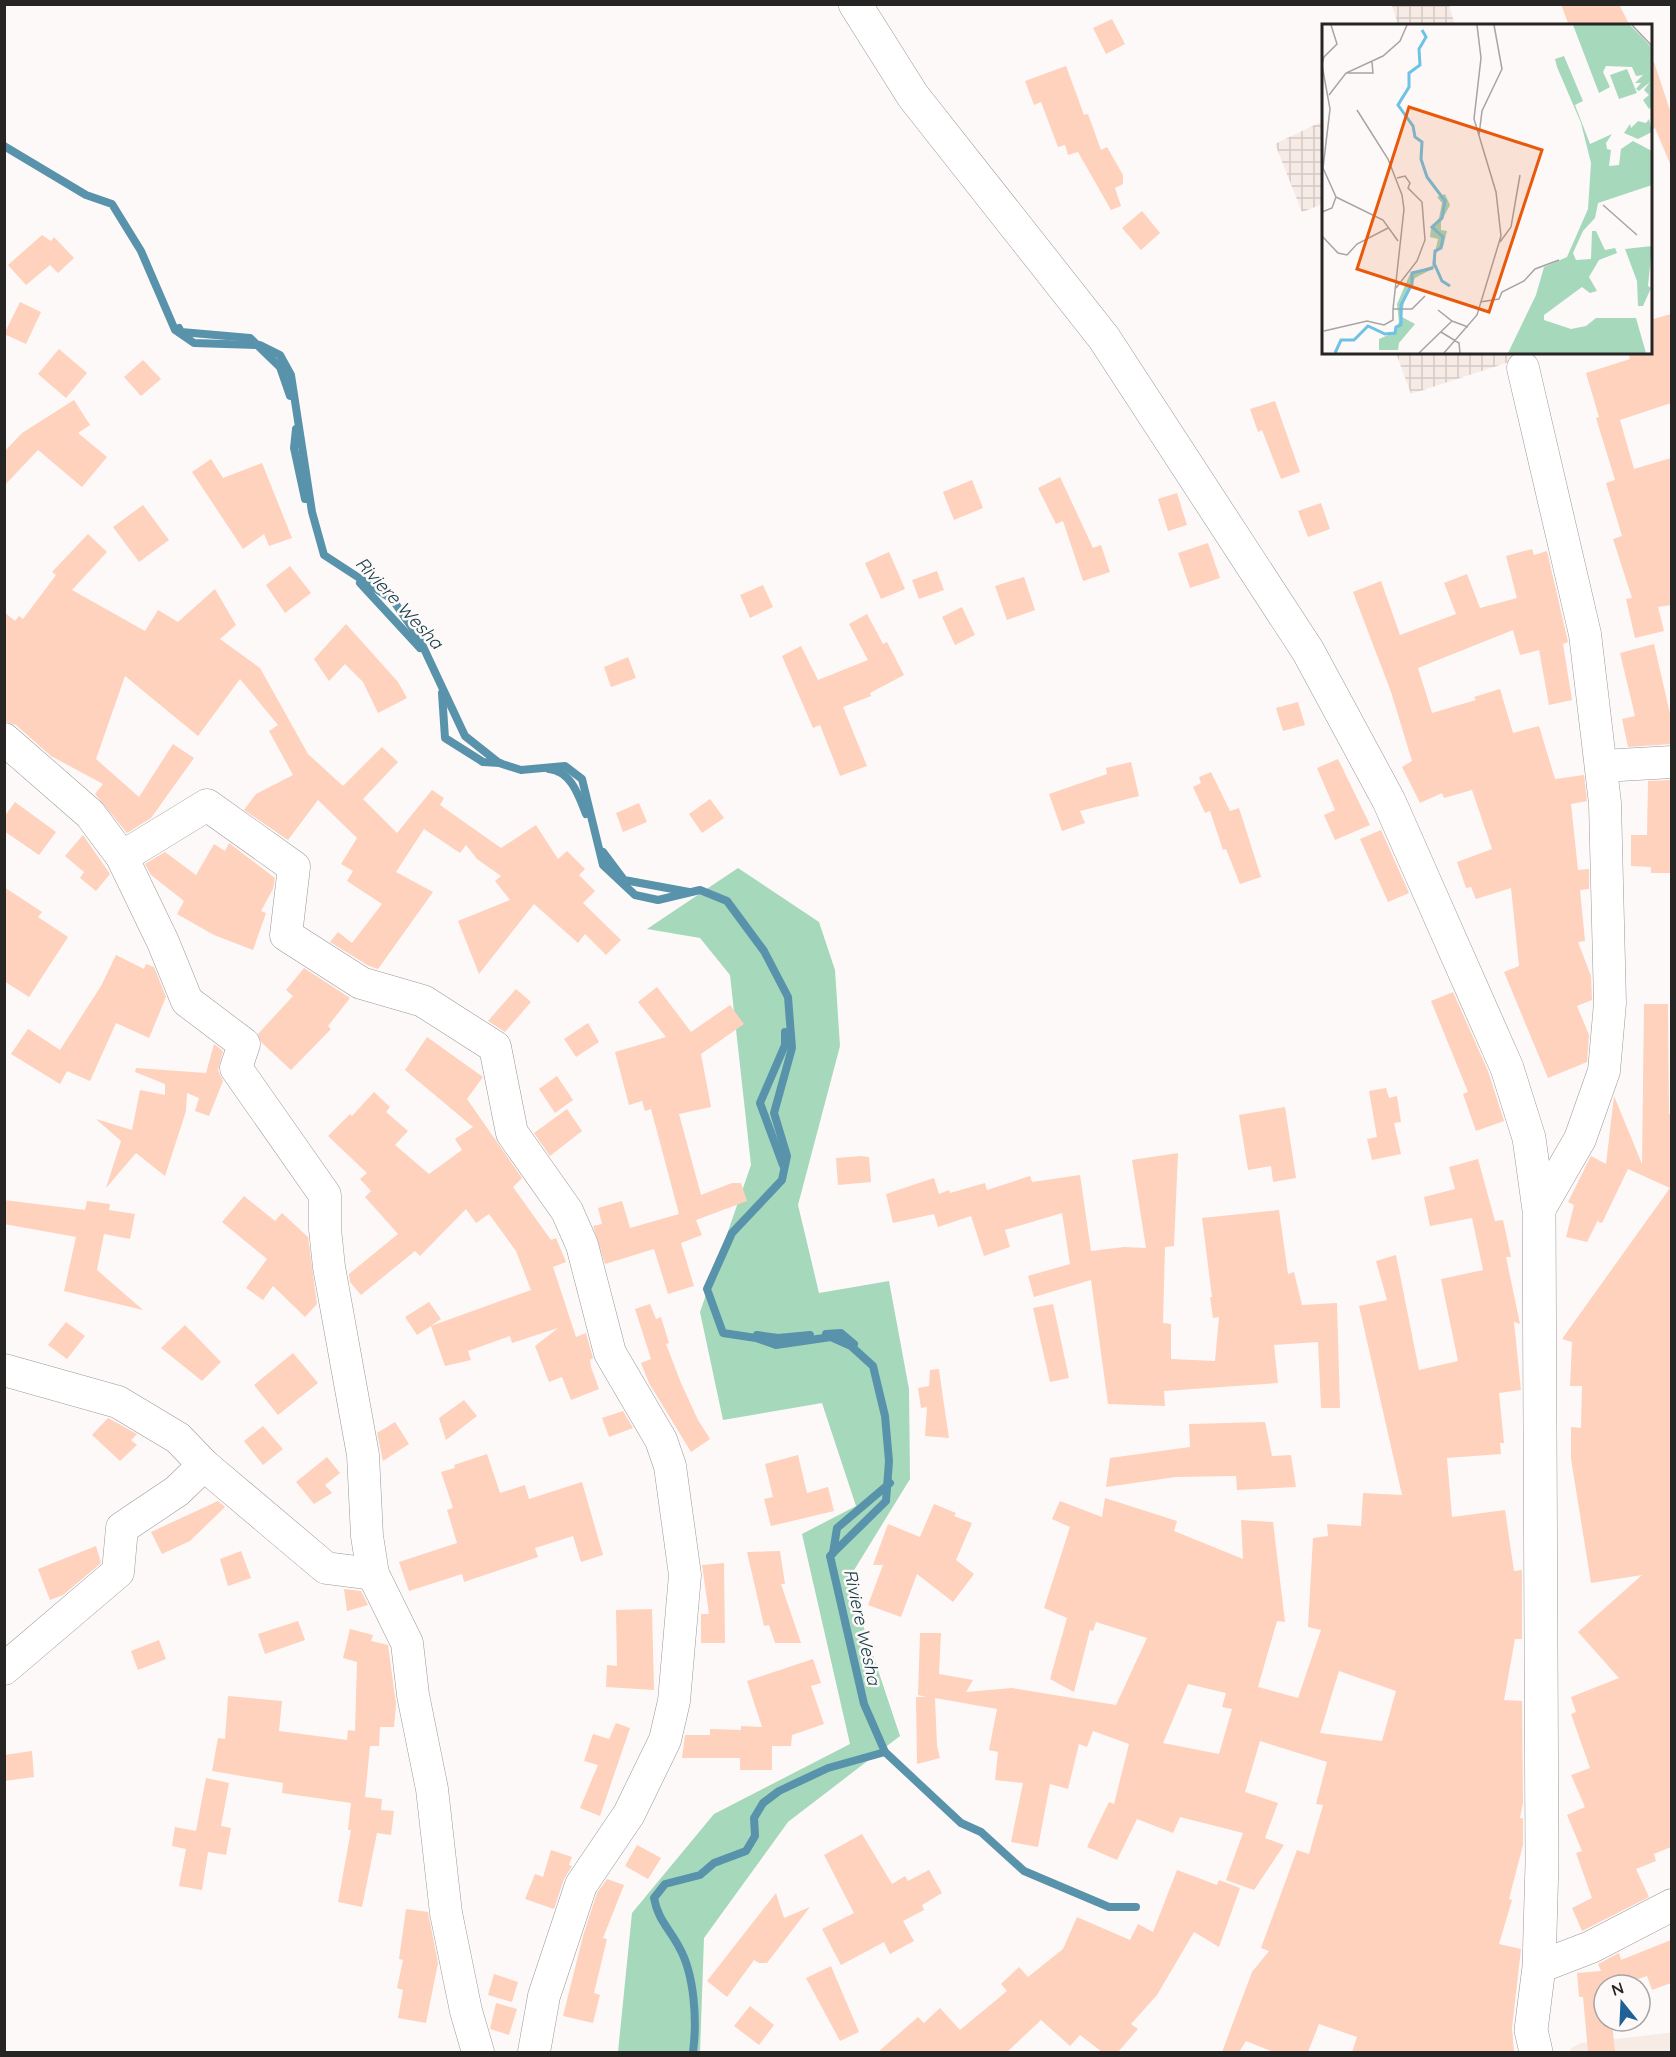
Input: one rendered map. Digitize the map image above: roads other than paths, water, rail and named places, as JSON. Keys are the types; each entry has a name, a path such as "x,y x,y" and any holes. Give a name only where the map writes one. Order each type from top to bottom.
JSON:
{"street":[{"path":"855,4 913,96 1104,338 1308,651 1389,801 1507,1068 1529,1138 1539,1210 1542,1851 1539,1967 1531,2030 1536,2052"},
{"path":"1523,368 1585,634 1602,766 1610,1003 1604,1071 1580,1139 1539,1210"},
{"path":"4,739 90,814 122,857 163,942 187,1001 244,1044 236,1068 325,1195 325,1229 329,1267 363,1455 367,1536 373,1575 407,1643 413,1695 430,1778 446,1913 466,2011 478,2052"},
{"path":"1602,766 1671,762"},
{"path":"122,857 207,805 294,867 286,936 361,983 423,1001 495,1047 512,1133 567,1211 582,1245 610,1353 661,1440 670,1466 685,1575 674,1701 665,1740 644,1786 581,1885 544,1996 534,2052"},
{"path":"4,1370 118,1402 178,1438 204,1465 326,1568 373,1575"},
{"path":"4,1669 118,1572 122,1528 177,1491 204,1465"},
{"path":"1539,1967 1592,1947 1671,1905"}],"waterway":[{"name":"Riviere Wesha","path":"4,146 86,195 112,204 141,251 175,330 194,343 260,345 280,355 291,375 312,512 324,555 393,600 419,638 465,736 499,763 521,770 565,766 582,779 603,865 635,895 658,900 700,890 727,901 764,951 788,997 792,1048 774,1113 787,1156 782,1180 732,1233 707,1289 723,1333 756,1338 776,1345 831,1337 851,1346 873,1366 885,1416 889,1461 886,1501 830,1556 864,1704 885,1752 961,1823 981,1832 1024,1871 1109,1907 1136,1907"},
{"name":"Riviere Wesha","path":"179,328 181,332 250,338 280,367 290,396"},
{"name":"Riviere Wesha","path":"296,429 294,448 305,499"},
{"name":"Riviere Wesha","path":"360,583 420,648"},
{"name":"Riviere Wesha","path":"442,693 445,738 483,762 500,763"},
{"name":"Riviere Wesha","path":"549,769 569,779 586,814"},
{"name":"Riviere Wesha","path":"603,852 624,880 689,892"},
{"name":"Riviere Wesha","path":"783,1165 760,1103 785,1045 785,1032"},
{"name":"Riviere Wesha","path":"826,1334 841,1333 854,1344"},
{"name":"Riviere Wesha","path":"757,1335 778,1338 810,1335"},
{"name":"Riviere Wesha","path":"833,1553 837,1528 890,1483"},
{"name":"Riviere Wesha","path":"693,2052 695,2013 692,1985 684,1958 664,1924 654,1898 665,1884 700,1875 714,1863 746,1851 755,1836 754,1818 763,1803 779,1791 828,1768 885,1752"}]}
